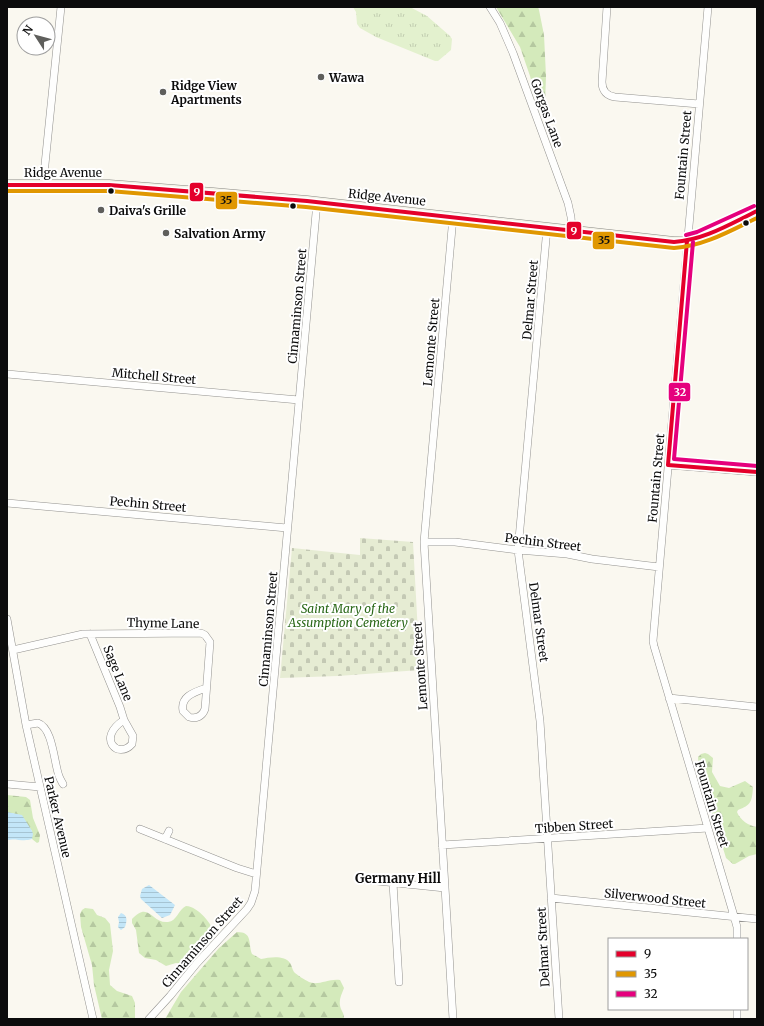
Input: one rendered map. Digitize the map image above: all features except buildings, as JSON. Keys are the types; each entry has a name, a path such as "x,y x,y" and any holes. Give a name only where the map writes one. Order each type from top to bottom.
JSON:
{"main road":[{"name":"Ridge Avenue","path":"7,185 76,184 127,186 317,202 665,241 687,241 699,238 757,211"}],"street":[{"path":"43,184 61,7"},
{"name":"Gorgas Lane","path":"490,7 500,24 513,53 570,210 572,231"},
{"path":"608,7 602,82 602,87 605,92 615,97 699,104"},
{"name":"Fountain Street","path":"708,7 653,641 734,916 737,927 737,938"},
{"name":"Cinnaminson Street","path":"149,1019 197,963 249,907 254,896 283,590 287,528 317,202"},
{"name":"Lemonte Street","path":"453,217 424,542 453,1019"},
{"name":"Delmar Street","path":"547,228 518,550 540,715 559,1019"},
{"name":"Mitchell Street","path":"7,374 299,400"},
{"path":"668,465 757,472"},
{"name":"Pechin Street","path":"7,503 287,528"},
{"name":"Pechin Street","path":"424,542 455,542 659,566"},
{"name":"Parker Avenue","path":"7,619 26,725 93,1019"},
{"name":"Thyme Lane","path":"13,650 90,634 198,633 203,634 210,642 206,688"},
{"name":"Sage Lane","path":"90,634 124,720"},
{"path":"669,698 757,707"},
{"path":"26,725 38,723 44,726 51,743 59,776 63,784"},
{"path":"7,784 40,787"},
{"name":"Tibben Street","path":"442,845 708,828"},
{"path":"140,829 237,868 256,874"},
{"path":"165,839 169,831"},
{"path":"358,879 445,888"},
{"path":"392,882 399,982"},
{"name":"Silverwood Street","path":"551,898 757,919"}],"green space":[{"path":"353,7 410,7 427,16 450,36 452,39 451,50 438,61 435,61 376,37 360,28 357,24 356,12"},
{"path":"496,7 538,7 544,35 546,76 545,105 541,108 535,96 520,47"},
{"name":"Saint Mary of the Assumption Cemetery","path":"360,538 413,542 420,670 338,676 280,678 292,548 360,555"},
{"path":"705,753 713,758 712,772 720,786 729,788 745,781 753,787 750,802 737,812 740,818 745,822 757,827 757,854 749,856 735,864 726,858 701,782 698,757"},
{"path":"7,795 26,797 30,800 33,818 40,835 39,842 37,843 32,839 32,831 19,815 7,812"},
{"path":"186,906 196,909 208,921 215,935 203,950 190,962 183,964 176,963 166,966 156,960 145,958 139,953 136,930 132,923 132,919 138,914 147,912 158,920 168,922 176,918 181,910"},
{"path":"85,908 93,909 97,915 105,918 110,924 113,951 109,970 110,985 117,991 132,996 135,1003 135,1019 102,1019 94,985 92,965 81,927 80,914"},
{"path":"237,932 242,932 248,936 252,954 261,959 273,957 288,960 294,972 309,982 316,983 340,980 344,988 340,998 340,1003 344,1019 165,1019 181,992 219,948"}],"water":[{"path":"7,812 22,815 32,831 32,839 7,840"},
{"path":"149,885 175,905 170,915 162,918 141,899 140,896 142,889"},
{"path":"121,913 125,915 126,920 125,927 121,930 118,927 118,917"}],"transit line":[{"name":"9","path":"7,185 109,185 307,201 674,242 685,241 706,235 757,211"},
{"name":"35","path":"7,191 109,191 306,207 674,248 685,247 706,241 727,233 757,218"},
{"name":"32","path":"686,235 697,232 754,206"},
{"name":"9","path":"687,241 668,465 757,472"},
{"name":"32","path":"693,242 674,459 757,466"}],"place":[{"name":"Wawa","path":"321,77"},
{"name":"Ridge View Apartments","path":"163,92"},
{"name":"Daiva's Grille","path":"101,210"},
{"name":"Salvation Army","path":"166,233"}],"district":[{"name":"Germany Hill","path":"398,878"}]}
